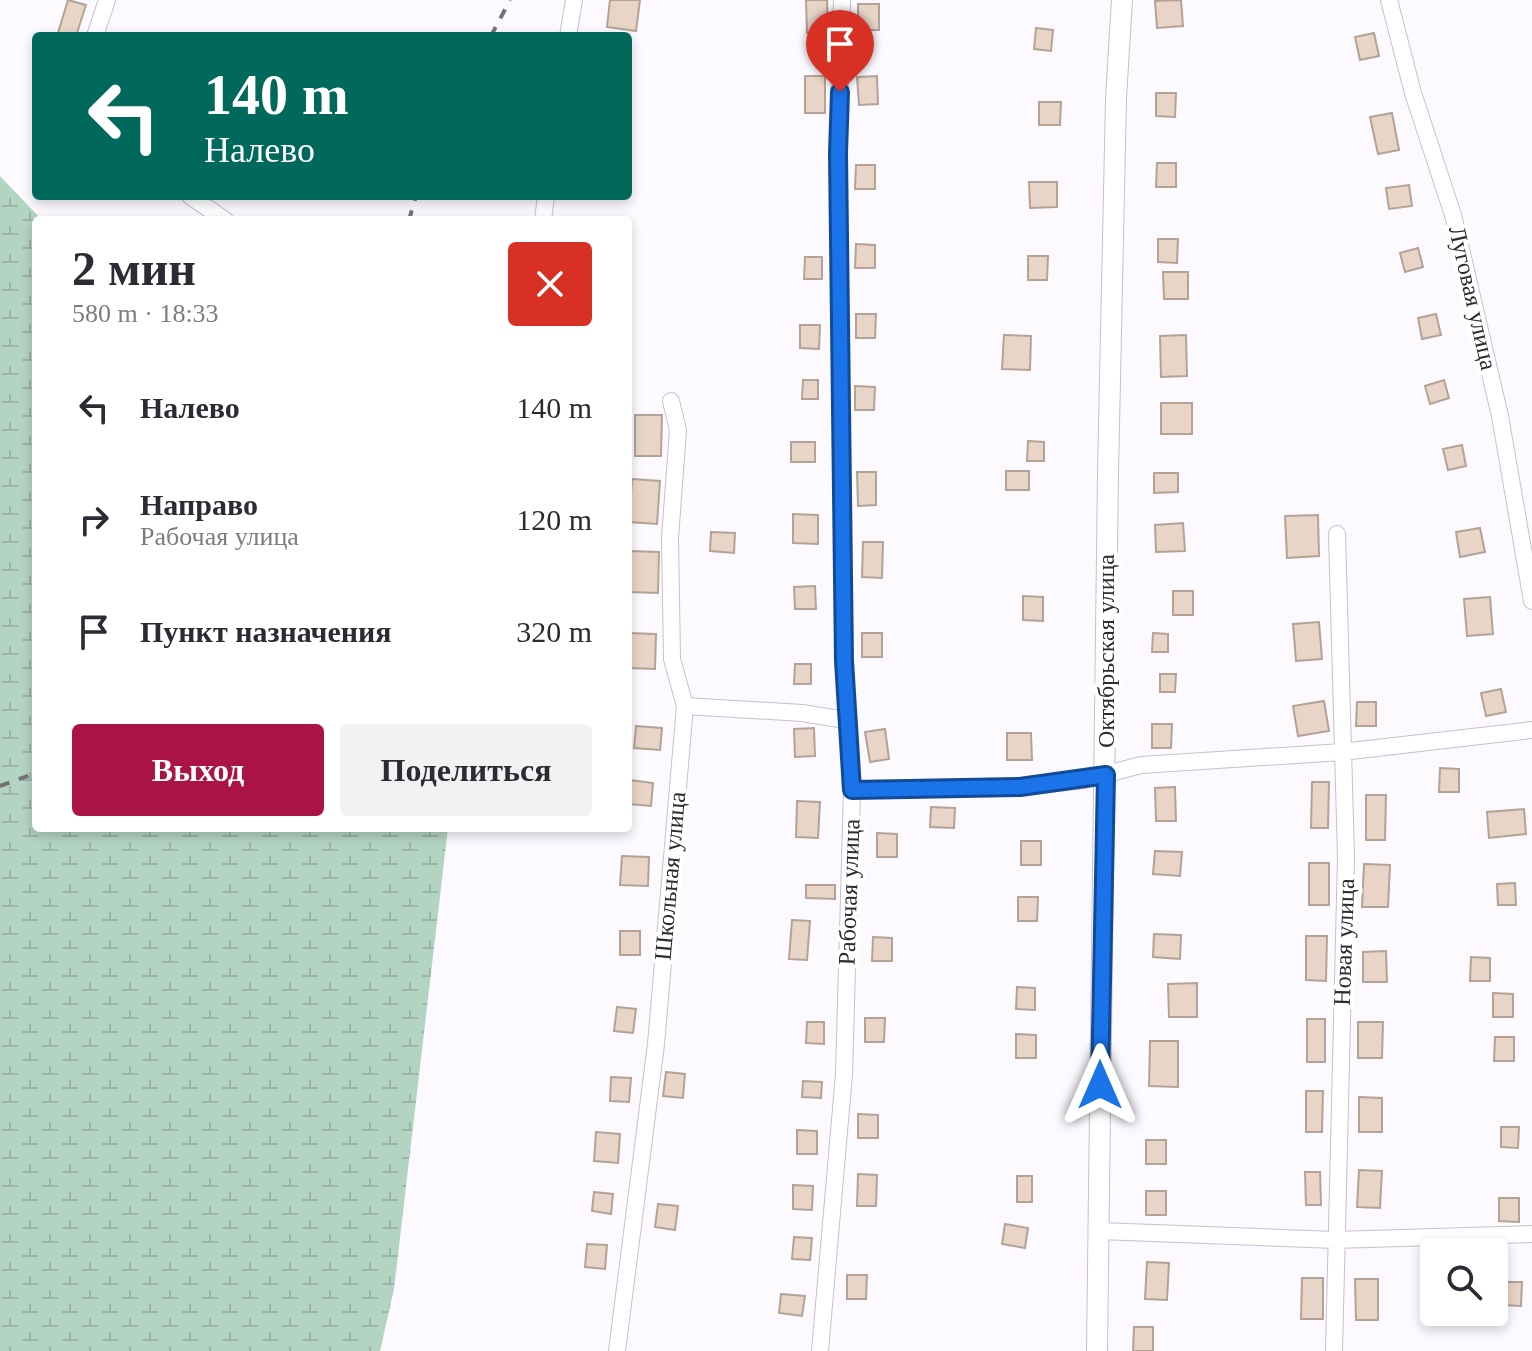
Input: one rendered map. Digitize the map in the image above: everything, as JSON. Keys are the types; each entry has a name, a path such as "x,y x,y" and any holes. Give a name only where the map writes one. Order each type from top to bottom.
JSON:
{"street":[{"path":"96,32 107,0"},
{"path":"569,32 574,0"},
{"name":"Рабочая улица","path":"820,1351 844,1074 852,790 846,720 838,153 842,0"},
{"name":"Октябрьская улица","path":"1097,1351 1108,473 1116,98 1122,0"},
{"name":"Луговая улица","path":"1389,0 1413,93 1453,215 1500,416 1532,601"},
{"path":"196,200 219,216"},
{"name":"Школьная улица","path":"617,1351 656,1044 685,706 672,659 670,538 678,430 671,401"},
{"name":"Новая улица","path":"1334,1351 1346,857 1337,534"},
{"path":"685,706 802,713 846,720"},
{"path":"852,790 1020,787 1106,775 1141,765 1342,752 1532,730"},
{"path":"1100,1231 1335,1240 1532,1234"}],"green space":[{"path":"0,176 38,216 32,216 32,832 448,832 394,1289 380,1351 0,1351"}],"building":[{"path":"68,0 86,5 77,32 58,32"},
{"path":"610,0 640,0 636,31 607,27"},
{"path":"806,0 827,0 828,32 807,33"},
{"path":"1181,0 1183,26 1157,28 1155,1"},
{"path":"858,4 879,4 879,30 858,30"},
{"path":"1036,28 1053,30 1051,51 1034,49"},
{"path":"1374,33 1379,56 1360,60 1355,37"},
{"path":"805,76 825,76 825,113 805,113"},
{"path":"877,76 878,104 859,105 857,77"},
{"path":"1156,93 1176,93 1175,117 1156,116"},
{"path":"1039,102 1061,102 1060,125 1039,125"},
{"path":"1392,113 1399,150 1378,154 1370,117"},
{"path":"1157,163 1176,163 1176,187 1156,187"},
{"path":"856,165 875,165 875,189 855,189"},
{"path":"1029,182 1057,182 1057,207 1030,208"},
{"path":"1409,185 1412,206 1389,209 1386,188"},
{"path":"1158,239 1178,239 1177,263 1158,262"},
{"path":"856,244 875,245 875,268 855,268"},
{"path":"1418,248 1423,267 1405,272 1400,253"},
{"path":"1028,256 1048,256 1047,280 1028,280"},
{"path":"805,257 822,257 822,279 804,279"},
{"path":"1163,272 1188,272 1188,299 1164,299"},
{"path":"856,314 876,314 875,338 856,338"},
{"path":"1436,314 1441,335 1422,339 1418,318"},
{"path":"800,325 820,325 819,349 800,348"},
{"path":"1004,335 1031,336 1030,370 1002,369"},
{"path":"1186,335 1187,376 1161,377 1160,336"},
{"path":"803,380 818,380 818,399 802,399"},
{"path":"1444,380 1449,398 1430,404 1425,386"},
{"path":"855,386 875,387 874,410 855,410"},
{"path":"1161,403 1192,403 1192,434 1161,434"},
{"path":"635,415 662,415 661,456 635,456"},
{"path":"1028,441 1044,442 1044,461 1027,461"},
{"path":"791,442 815,442 815,462 791,462"},
{"path":"1462,445 1466,466 1448,470 1443,449"},
{"path":"1006,471 1029,471 1029,490 1006,490"},
{"path":"857,472 876,472 876,505 858,506"},
{"path":"1154,473 1178,473 1178,492 1154,493"},
{"path":"632,479 660,481 657,524 632,522"},
{"path":"793,514 818,515 818,544 793,543"},
{"path":"1318,515 1319,556 1287,558 1285,516"},
{"path":"1183,523 1185,551 1156,552 1155,525"},
{"path":"1480,528 1485,552 1460,557 1456,532"},
{"path":"711,532 735,533 734,553 710,551"},
{"path":"863,542 883,542 882,578 862,577"},
{"path":"632,551 659,552 658,593 632,592"},
{"path":"815,586 816,609 795,609 794,587"},
{"path":"1173,591 1193,591 1193,615 1173,615"},
{"path":"1023,596 1043,597 1043,621 1023,620"},
{"path":"1490,597 1493,634 1467,636 1464,599"},
{"path":"1319,622 1322,659 1296,661 1293,624"},
{"path":"632,633 656,634 655,669 632,668"},
{"path":"862,633 882,633 882,657 862,657"},
{"path":"1153,633 1168,634 1168,652 1152,652"},
{"path":"795,664 811,664 811,684 794,684"},
{"path":"1160,674 1176,674 1175,692 1160,692"},
{"path":"1501,689 1506,712 1486,716 1481,693"},
{"path":"1324,701 1329,731 1298,736 1293,706"},
{"path":"1357,702 1376,702 1376,726 1356,726"},
{"path":"1152,724 1172,724 1171,748 1152,748"},
{"path":"636,726 662,728 660,750 634,748"},
{"path":"814,728 815,756 795,757 794,729"},
{"path":"885,729 889,759 870,762 865,732"},
{"path":"1007,733 1031,733 1032,760 1007,760"},
{"path":"1440,768 1459,769 1459,792 1439,792"},
{"path":"632,780 653,783 651,806 632,804"},
{"path":"1312,782 1329,782 1328,828 1311,828"},
{"path":"1175,787 1176,821 1156,821 1155,788"},
{"path":"1366,795 1386,795 1385,840 1366,840"},
{"path":"797,801 820,802 818,838 796,837"},
{"path":"931,807 955,808 954,828 930,827"},
{"path":"1524,809 1526,834 1489,838 1487,812"},
{"path":"877,833 897,834 897,857 877,857"},
{"path":"1021,841 1041,841 1041,865 1021,865"},
{"path":"1155,851 1182,852 1180,876 1153,874"},
{"path":"622,856 649,857 648,886 620,885"},
{"path":"1309,863 1329,863 1329,905 1309,905"},
{"path":"1364,864 1390,865 1388,907 1362,907"},
{"path":"1515,883 1516,905 1498,905 1497,884"},
{"path":"806,885 835,885 835,899 806,898"},
{"path":"1018,897 1038,897 1037,921 1018,921"},
{"path":"792,920 810,921 807,960 789,959"},
{"path":"620,931 640,931 640,955 620,955"},
{"path":"1154,934 1181,935 1180,959 1153,957"},
{"path":"1306,936 1327,936 1326,981 1306,980"},
{"path":"873,937 892,938 892,961 872,961"},
{"path":"1386,951 1387,982 1363,982 1363,952"},
{"path":"1471,957 1490,958 1490,981 1470,981"},
{"path":"1197,983 1197,1017 1169,1017 1168,984"},
{"path":"1017,987 1035,988 1035,1010 1016,1009"},
{"path":"1493,993 1513,994 1513,1017 1493,1017"},
{"path":"617,1007 636,1009 633,1033 614,1031"},
{"path":"865,1018 885,1018 884,1042 865,1042"},
{"path":"1307,1019 1325,1019 1325,1062 1307,1062"},
{"path":"807,1022 824,1022 824,1044 806,1043"},
{"path":"1358,1022 1383,1022 1382,1058 1358,1058"},
{"path":"1016,1034 1036,1035 1036,1058 1016,1058"},
{"path":"1495,1037 1514,1037 1514,1061 1494,1061"},
{"path":"1150,1041 1178,1041 1178,1087 1149,1086"},
{"path":"666,1072 685,1074 683,1098 663,1096"},
{"path":"611,1077 631,1078 629,1102 610,1101"},
{"path":"803,1081 822,1082 821,1098 802,1097"},
{"path":"1306,1091 1323,1091 1322,1132 1306,1132"},
{"path":"1359,1097 1382,1098 1382,1132 1359,1132"},
{"path":"858,1114 878,1115 878,1138 858,1138"},
{"path":"1501,1127 1519,1127 1518,1148 1501,1147"},
{"path":"797,1130 817,1131 817,1154 797,1154"},
{"path":"596,1132 620,1134 618,1163 594,1161"},
{"path":"1146,1140 1166,1140 1166,1164 1146,1164"},
{"path":"1359,1170 1382,1171 1380,1208 1357,1207"},
{"path":"1305,1172 1320,1172 1321,1205 1306,1205"},
{"path":"858,1174 877,1175 876,1206 857,1206"},
{"path":"1017,1176 1032,1176 1032,1202 1017,1202"},
{"path":"793,1185 813,1186 812,1210 793,1209"},
{"path":"1146,1191 1166,1191 1166,1215 1146,1215"},
{"path":"594,1192 613,1194 611,1214 592,1211"},
{"path":"1499,1198 1519,1198 1519,1222 1499,1221"},
{"path":"658,1204 678,1206 675,1230 655,1227"},
{"path":"1005,1224 1028,1228 1025,1248 1002,1244"},
{"path":"794,1237 812,1238 810,1260 792,1259"},
{"path":"587,1244 607,1245 605,1269 585,1267"},
{"path":"1147,1262 1169,1263 1167,1300 1145,1299"},
{"path":"847,1275 867,1275 866,1299 847,1299"},
{"path":"1302,1278 1323,1278 1323,1319 1301,1319"},
{"path":"1355,1279 1378,1279 1378,1320 1356,1320"},
{"path":"1508,1282 1522,1282 1521,1306 1508,1305"},
{"path":"781,1294 805,1296 802,1316 779,1313"},
{"path":"1134,1327 1153,1327 1153,1351 1133,1351"}],"railway":[{"path":"493,32 510,0"},
{"path":"410,216 415,200"},
{"path":"0,786 32,774"}],"route":[{"path":"840,92 838,153 844,661 852,790 1020,787 1106,775 1100,1085"}]}
